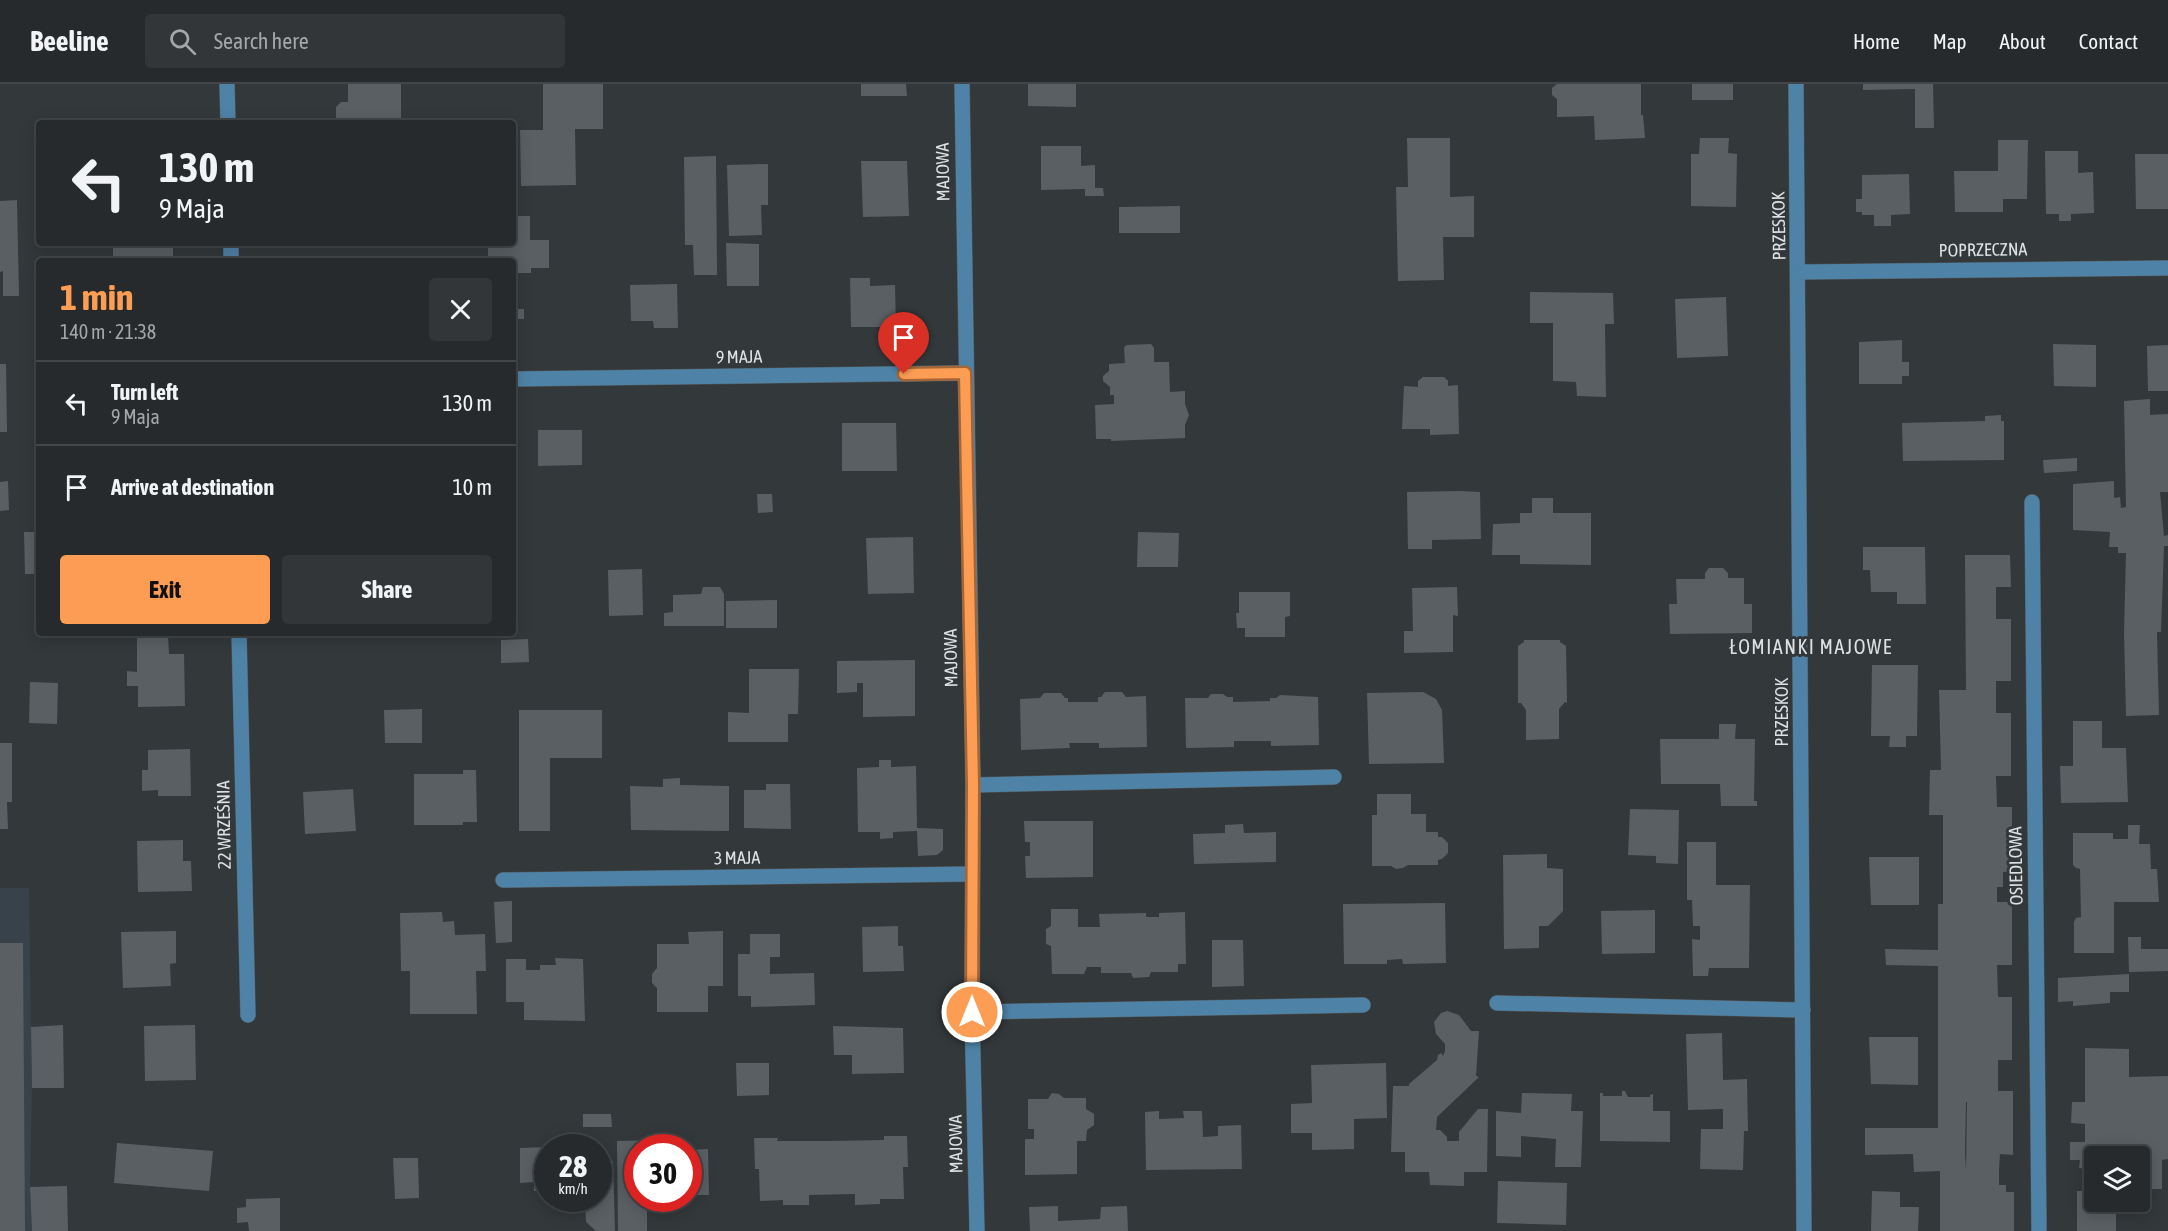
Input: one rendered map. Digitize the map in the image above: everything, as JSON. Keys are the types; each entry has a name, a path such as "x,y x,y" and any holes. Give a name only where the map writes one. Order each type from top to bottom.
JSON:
{"street":[{"path":"227,84 228,120"},
{"name":"MAJOWA","path":"962,84 973,785 972,1012 977,1231"},
{"name":"PRZESKOK","path":"1796,84 1804,1231"},
{"name":"POPRZECZNA","path":"1799,272 2168,268"},
{"name":"9 MAJA","path":"516,379 965,373"},
{"name":"OSIEDLOWA","path":"2032,502 2039,1231"},
{"name":"22 WRZEŚNIA","path":"239,636 248,1015"},
{"path":"973,785 1334,777"},
{"name":"3 MAJA","path":"503,880 971,874"},
{"path":"1497,1003 1803,1010"},
{"path":"972,1012 1363,1005"}],"shaded area":[{"path":"0,888 29,888 32,1231 0,1231"}],"building":[{"path":"348,84 401,84 401,120 336,120 336,107 341,102 348,102"},
{"path":"543,84 603,84 603,129 575,129 576,185 521,186 520,130 543,130"},
{"path":"861,84 906,84 907,96 861,96"},
{"path":"1028,84 1076,84 1076,107 1028,106"},
{"path":"1557,84 1641,84 1641,115 1643,115 1645,138 1595,140 1594,116 1557,117 1557,99 1552,95 1552,88"},
{"path":"1692,84 1733,84 1733,100 1692,100"},
{"path":"1863,84 1933,84 1934,128 1915,128 1915,89 1863,90"},
{"path":"1407,138 1450,138 1450,197 1474,196 1474,237 1443,237 1444,280 1398,281 1396,187 1408,187"},
{"path":"1700,138 1729,138 1728,153 1737,154 1736,207 1691,206 1691,154 1699,154"},
{"path":"1998,140 2028,140 2027,199 2003,199 2003,212 1955,212 1954,171 1998,171"},
{"path":"1041,146 1081,146 1081,166 1095,165 1095,188 1103,188 1104,196 1085,196 1085,189 1041,190"},
{"path":"2045,151 2078,151 2078,173 2093,172 2094,213 2071,214 2071,221 2059,221 2059,214 2046,214"},
{"path":"2135,154 2168,154 2168,209 2136,209"},
{"path":"716,156 717,275 694,275 693,245 685,245 684,157"},
{"path":"861,161 907,161 909,216 863,217"},
{"path":"768,164 768,205 761,205 762,235 729,236 727,165"},
{"path":"1909,174 1910,214 1891,215 1891,226 1874,226 1874,215 1862,215 1862,212 1856,212 1856,199 1862,199 1862,175"},
{"path":"17,200 19,296 3,296 3,271 0,272 0,201"},
{"path":"1180,206 1180,233 1119,233 1119,207"},
{"path":"516,216 530,216 530,240 549,240 549,268 531,268 531,273 516,273 516,258 488,258 488,246 516,246"},
{"path":"726,243 759,244 759,286 727,286"},
{"path":"113,246 173,246 173,258 113,258"},
{"path":"850,278 870,278 870,286 895,285 896,327 851,327"},
{"path":"677,284 678,328 654,328 653,321 631,321 630,285"},
{"path":"1530,292 1613,293 1614,324 1605,324 1606,397 1577,396 1576,382 1553,381 1553,323 1530,323"},
{"path":"1726,297 1728,356 1677,358 1675,299"},
{"path":"516,309 524,309 524,319 516,319"},
{"path":"1902,340 1902,362 1909,362 1909,376 1902,376 1902,384 1859,384 1859,342"},
{"path":"1151,344 1154,348 1154,362 1169,362 1170,392 1185,391 1185,404 1189,415 1185,425 1185,438 1111,441 1111,439 1096,439 1095,405 1114,404 1114,395 1110,395 1110,387 1103,381 1103,376 1109,371 1109,364 1125,363 1124,347 1127,345"},
{"path":"2053,344 2096,345 2096,387 2054,386"},
{"path":"2168,345 2168,391 2148,391 2147,346"},
{"path":"0,364 6,364 7,432 0,432"},
{"path":"1423,377 1444,377 1448,381 1448,386 1458,385 1459,434 1430,435 1430,429 1402,429 1404,386 1418,387 1418,381"},
{"path":"2150,399 2150,415 2168,414 2168,492 2160,492 2164,536 2168,535 2168,546 2164,546 2161,632 2157,632 2159,715 2126,716 2124,633 2126,553 2118,553 2118,547 2109,547 2110,532 2073,530 2073,484 2114,481 2114,498 2120,497 2121,508 2126,507 2124,401"},
{"path":"2001,415 2001,421 2004,421 2004,460 1903,461 1902,423 1985,421 1985,416"},
{"path":"842,423 896,423 897,471 842,471"},
{"path":"538,430 582,430 582,465 538,466"},
{"path":"2077,458 2077,471 2044,473 2043,460"},
{"path":"8,481 9,510 0,511 0,482"},
{"path":"1407,492 1480,492 1481,539 1432,540 1432,549 1408,549"},
{"path":"757,494 772,494 773,512 758,513"},
{"path":"1532,498 1553,498 1553,513 1591,513 1591,565 1520,564 1520,555 1492,555 1493,524 1520,523 1520,513 1532,513"},
{"path":"24,532 36,532 36,574 25,574"},
{"path":"1138,532 1179,533 1178,567 1137,567"},
{"path":"913,537 914,593 868,594 866,538"},
{"path":"1863,547 1925,547 1926,604 1897,604 1897,592 1871,592 1870,570 1863,570"},
{"path":"1965,555 2010,555 2011,587 1996,587 1996,619 2011,619 2011,681 1996,681 1996,713 2011,713 2011,776 1996,776 1997,807 2012,807 2012,872 2003,872 2003,887 1997,887 1997,902 2012,902 2012,965 1997,965 1998,997 2012,997 2012,1060 1998,1060 1998,1091 2013,1091 2013,1155 2000,1154 1999,1185 2006,1185 2006,1192 2014,1192 2014,1231 1940,1231 1940,1171 1914,1172 1913,1154 1865,1155 1865,1128 1938,1128 1938,966 1886,965 1885,949 1938,950 1938,904 1943,904 1943,815 1929,815 1930,770 1941,770 1939,690 1966,690","holes":["1967,1102 1966,1170 1965,1153"]},
{"path":"1709,568 1723,568 1728,573 1728,578 1744,578 1744,604 1752,604 1752,633 1670,634 1669,604 1677,604 1676,579 1705,579 1705,573"},
{"path":"642,569 643,615 609,616 608,570"},
{"path":"703,587 720,587 724,594 724,626 664,626 664,613 673,612 673,595 701,594"},
{"path":"1457,587 1458,616 1453,615 1453,652 1404,653 1404,631 1413,631 1412,588"},
{"path":"1239,592 1290,592 1290,616 1285,617 1285,637 1245,637 1245,628 1237,628 1236,613 1239,613"},
{"path":"777,600 777,628 726,628 726,601"},
{"path":"168,636 169,654 184,654 185,706 138,707 138,686 127,686 127,671 137,672 137,637"},
{"path":"528,639 529,662 501,663 501,640"},
{"path":"1524,640 1560,640 1566,646 1567,703 1565,702 1559,709 1559,739 1526,740 1526,710 1521,703 1518,703 1518,646"},
{"path":"915,660 915,716 863,717 863,683 857,683 857,692 837,693 837,661"},
{"path":"1872,665 1918,665 1917,736 1906,736 1906,747 1889,747 1890,736 1871,736"},
{"path":"749,669 799,669 798,714 788,714 788,742 728,742 728,712 749,713"},
{"path":"30,682 58,683 57,724 29,723"},
{"path":"1105,692 1122,692 1126,697 1146,696 1147,747 1099,748 1099,743 1069,743 1070,748 1021,750 1020,699 1040,698 1044,693 1061,693 1068,698 1068,702 1098,702 1098,697"},
{"path":"1423,692 1436,699 1442,710 1444,763 1369,764 1367,693"},
{"path":"1211,694 1233,697 1233,702 1270,701 1270,698 1280,695 1318,697 1319,745 1271,746 1271,741 1234,741 1234,747 1186,748 1185,698 1208,698"},
{"path":"422,709 422,743 385,743 384,710"},
{"path":"519,710 602,710 602,758 550,758 550,831 519,831"},
{"path":"2073,721 2102,721 2102,748 2126,748 2128,802 2061,803 2060,766 2073,766"},
{"path":"1719,724 1736,724 1735,739 1755,739 1754,801 1757,801 1757,806 1721,806 1720,784 1661,784 1660,739 1719,739"},
{"path":"0,743 12,743 12,802 7,802 8,829 0,829"},
{"path":"190,749 191,796 158,796 158,790 142,791 142,770 148,770 148,750"},
{"path":"879,760 891,760 891,767 916,766 917,828 943,829 943,850 937,855 918,856 917,831 893,832 893,838 880,839 880,832 858,832 857,768 879,767"},
{"path":"463,770 476,770 477,822 463,822 463,825 414,825 414,774 463,774"},
{"path":"680,778 680,785 729,786 729,831 631,830 630,786 663,787 663,779"},
{"path":"766,784 790,784 791,829 744,828 744,790 766,790"},
{"path":"353,789 356,831 305,834 303,792"},
{"path":"1377,794 1411,794 1411,814 1426,814 1426,832 1438,832 1438,837 1442,837 1448,843 1448,853 1438,860 1438,865 1408,865 1396,869 1391,866 1372,866 1372,815 1377,815"},
{"path":"1630,809 1679,810 1678,864 1656,863 1656,856 1628,855"},
{"path":"1024,821 1093,821 1093,877 1026,878 1025,856 1030,856 1030,842 1025,842"},
{"path":"1243,824 1244,833 1276,832 1276,862 1194,864 1193,834 1225,833 1225,825"},
{"path":"2128,825 2140,825 2139,844 2150,844 2151,869 2157,869 2159,902 2114,902 2114,953 2074,953 2074,922 2076,918 2081,917 2080,869 2073,865 2073,833 2113,833 2113,839 2128,839"},
{"path":"183,840 183,861 191,861 192,891 138,892 137,841"},
{"path":"1687,842 1716,842 1716,885 1750,885 1749,968 1709,968 1708,976 1693,976 1692,939 1700,940 1700,926 1693,926 1692,900 1687,900"},
{"path":"1547,854 1547,868 1563,869 1563,911 1548,926 1539,926 1539,948 1504,949 1503,855"},
{"path":"1869,857 1919,857 1919,905 1871,905"},
{"path":"512,901 512,942 496,943 494,902"},
{"path":"1445,903 1446,963 1403,964 1402,959 1387,960 1387,964 1344,964 1343,904"},
{"path":"1051,909 1078,909 1078,927 1100,927 1099,914 1146,913 1146,917 1159,917 1159,913 1185,912 1186,964 1178,964 1178,972 1151,972 1149,977 1133,978 1131,973 1101,973 1101,967 1087,967 1084,974 1052,974 1051,946 1046,944 1046,929 1051,926"},
{"path":"1655,910 1655,953 1602,954 1601,911"},
{"path":"442,912 443,922 454,921 455,935 485,934 486,971 476,971 477,1014 410,1014 410,971 401,971 400,913"},
{"path":"898,926 898,946 903,946 904,971 863,972 862,927"},
{"path":"176,931 176,963 170,964 171,986 123,988 121,932"},
{"path":"723,931 723,986 708,986 708,1012 657,1012 657,988 652,983 652,974 657,968 657,944 689,944 688,932"},
{"path":"750,934 780,934 780,957 770,957 770,974 814,973 815,1005 751,1007 751,996 738,996 738,954 750,954"},
{"path":"2128,937 2141,937 2141,949 2168,949 2168,971 2129,972"},
{"path":"1212,940 1243,940 1244,986 1212,987"},
{"path":"0,943 23,943 25,1231 0,1231"},
{"path":"555,958 583,959 585,1021 524,1020 524,1002 506,1002 506,959 526,959 526,970 540,970 540,965 556,965"},
{"path":"2129,974 2129,992 2110,992 2110,1003 2073,1006 2073,1001 2058,1002 2058,978"},
{"path":"1447,1011 1459,1015 1471,1031 1479,1031 1476,1076 1479,1077 1437,1117 1436,1130 1440,1130 1447,1137 1447,1141 1459,1141 1459,1132 1478,1109 1488,1109 1487,1172 1464,1172 1464,1186 1430,1185 1429,1172 1405,1172 1405,1152 1391,1152 1393,1086 1409,1086 1437,1060 1438,1055 1441,1053 1443,1056 1445,1044 1436,1034 1434,1022 1441,1013"},
{"path":"63,1025 64,1088 32,1088 31,1027"},
{"path":"195,1025 196,1080 145,1081 144,1026"},
{"path":"833,1026 903,1028 904,1073 852,1074 852,1055 834,1055"},
{"path":"1722,1033 1723,1080 1747,1079 1748,1131 1744,1131 1743,1170 1700,1169 1701,1129 1723,1129 1723,1109 1688,1110 1686,1034"},
{"path":"1869,1037 1918,1037 1918,1085 1871,1084"},
{"path":"2085,1048 2129,1049 2129,1077 2168,1076 2168,1159 2162,1160 2162,1189 2150,1189 2150,1146 2084,1146 2084,1168 2079,1168 2080,1160 2070,1160 2070,1142 2085,1142 2085,1124 2071,1123 2072,1102 2085,1102"},
{"path":"736,1063 769,1063 769,1095 737,1096"},
{"path":"1386,1063 1387,1118 1354,1119 1354,1149 1312,1150 1312,1133 1291,1133 1291,1104 1312,1103 1311,1065"},
{"path":"1622,1091 1625,1091 1628,1097 1650,1097 1653,1094 1653,1111 1670,1111 1670,1142 1600,1141 1600,1093 1603,1093 1603,1096 1622,1096"},
{"path":"1052,1093 1064,1098 1086,1098 1086,1109 1094,1114 1094,1125 1087,1130 1086,1141 1077,1141 1077,1174 1025,1175 1025,1139 1034,1139 1034,1129 1028,1129 1028,1099 1048,1099"},
{"path":"1522,1093 1572,1094 1571,1111 1583,1111 1581,1167 1555,1167 1556,1139 1521,1136 1521,1157 1496,1156 1496,1111 1521,1113"},
{"path":"1159,1111 1159,1119 1184,1118 1183,1111 1202,1111 1203,1137 1218,1136 1218,1126 1241,1125 1242,1169 1146,1170 1145,1112"},
{"path":"583,1114 611,1114 612,1127 583,1127"},
{"path":"884,1136 907,1136 908,1167 903,1167 904,1199 880,1199 880,1204 855,1205 855,1194 809,1195 809,1205 783,1205 783,1200 760,1201 759,1169 755,1169 754,1138 778,1138 777,1141 831,1141 884,1140"},
{"path":"617,1141 624,1141 624,1212 647,1212 647,1231 618,1231"},
{"path":"117,1143 213,1151 209,1191 114,1183"},
{"path":"520,1148 534,1148 534,1182 520,1183"},
{"path":"702,1149 708,1149 709,1195 702,1195"},
{"path":"393,1158 418,1158 419,1198 395,1199"},
{"path":"612,1161 615,1231 596,1231 586,1222 586,1212 612,1212"},
{"path":"1498,1181 1567,1183 1566,1225 1497,1223"},
{"path":"67,1186 68,1231 32,1231 30,1187"},
{"path":"1872,1191 1900,1192 1900,1207 1919,1207 1918,1231 1871,1231"},
{"path":"2077,1191 2084,1191 2084,1212 2116,1212 2116,1231 2077,1231"},
{"path":"280,1198 280,1231 249,1231 248,1222 237,1223 237,1208 246,1207 246,1199"},
{"path":"1058,1206 1058,1221 1100,1219 1101,1207 1127,1206 1128,1231 1030,1231 1029,1207"}],"district":[{"name":"ŁOMIANKI MAJOWE","path":"1811,647"}],"route":[{"path":"904,374 965,373 973,785 972,1012"}]}
